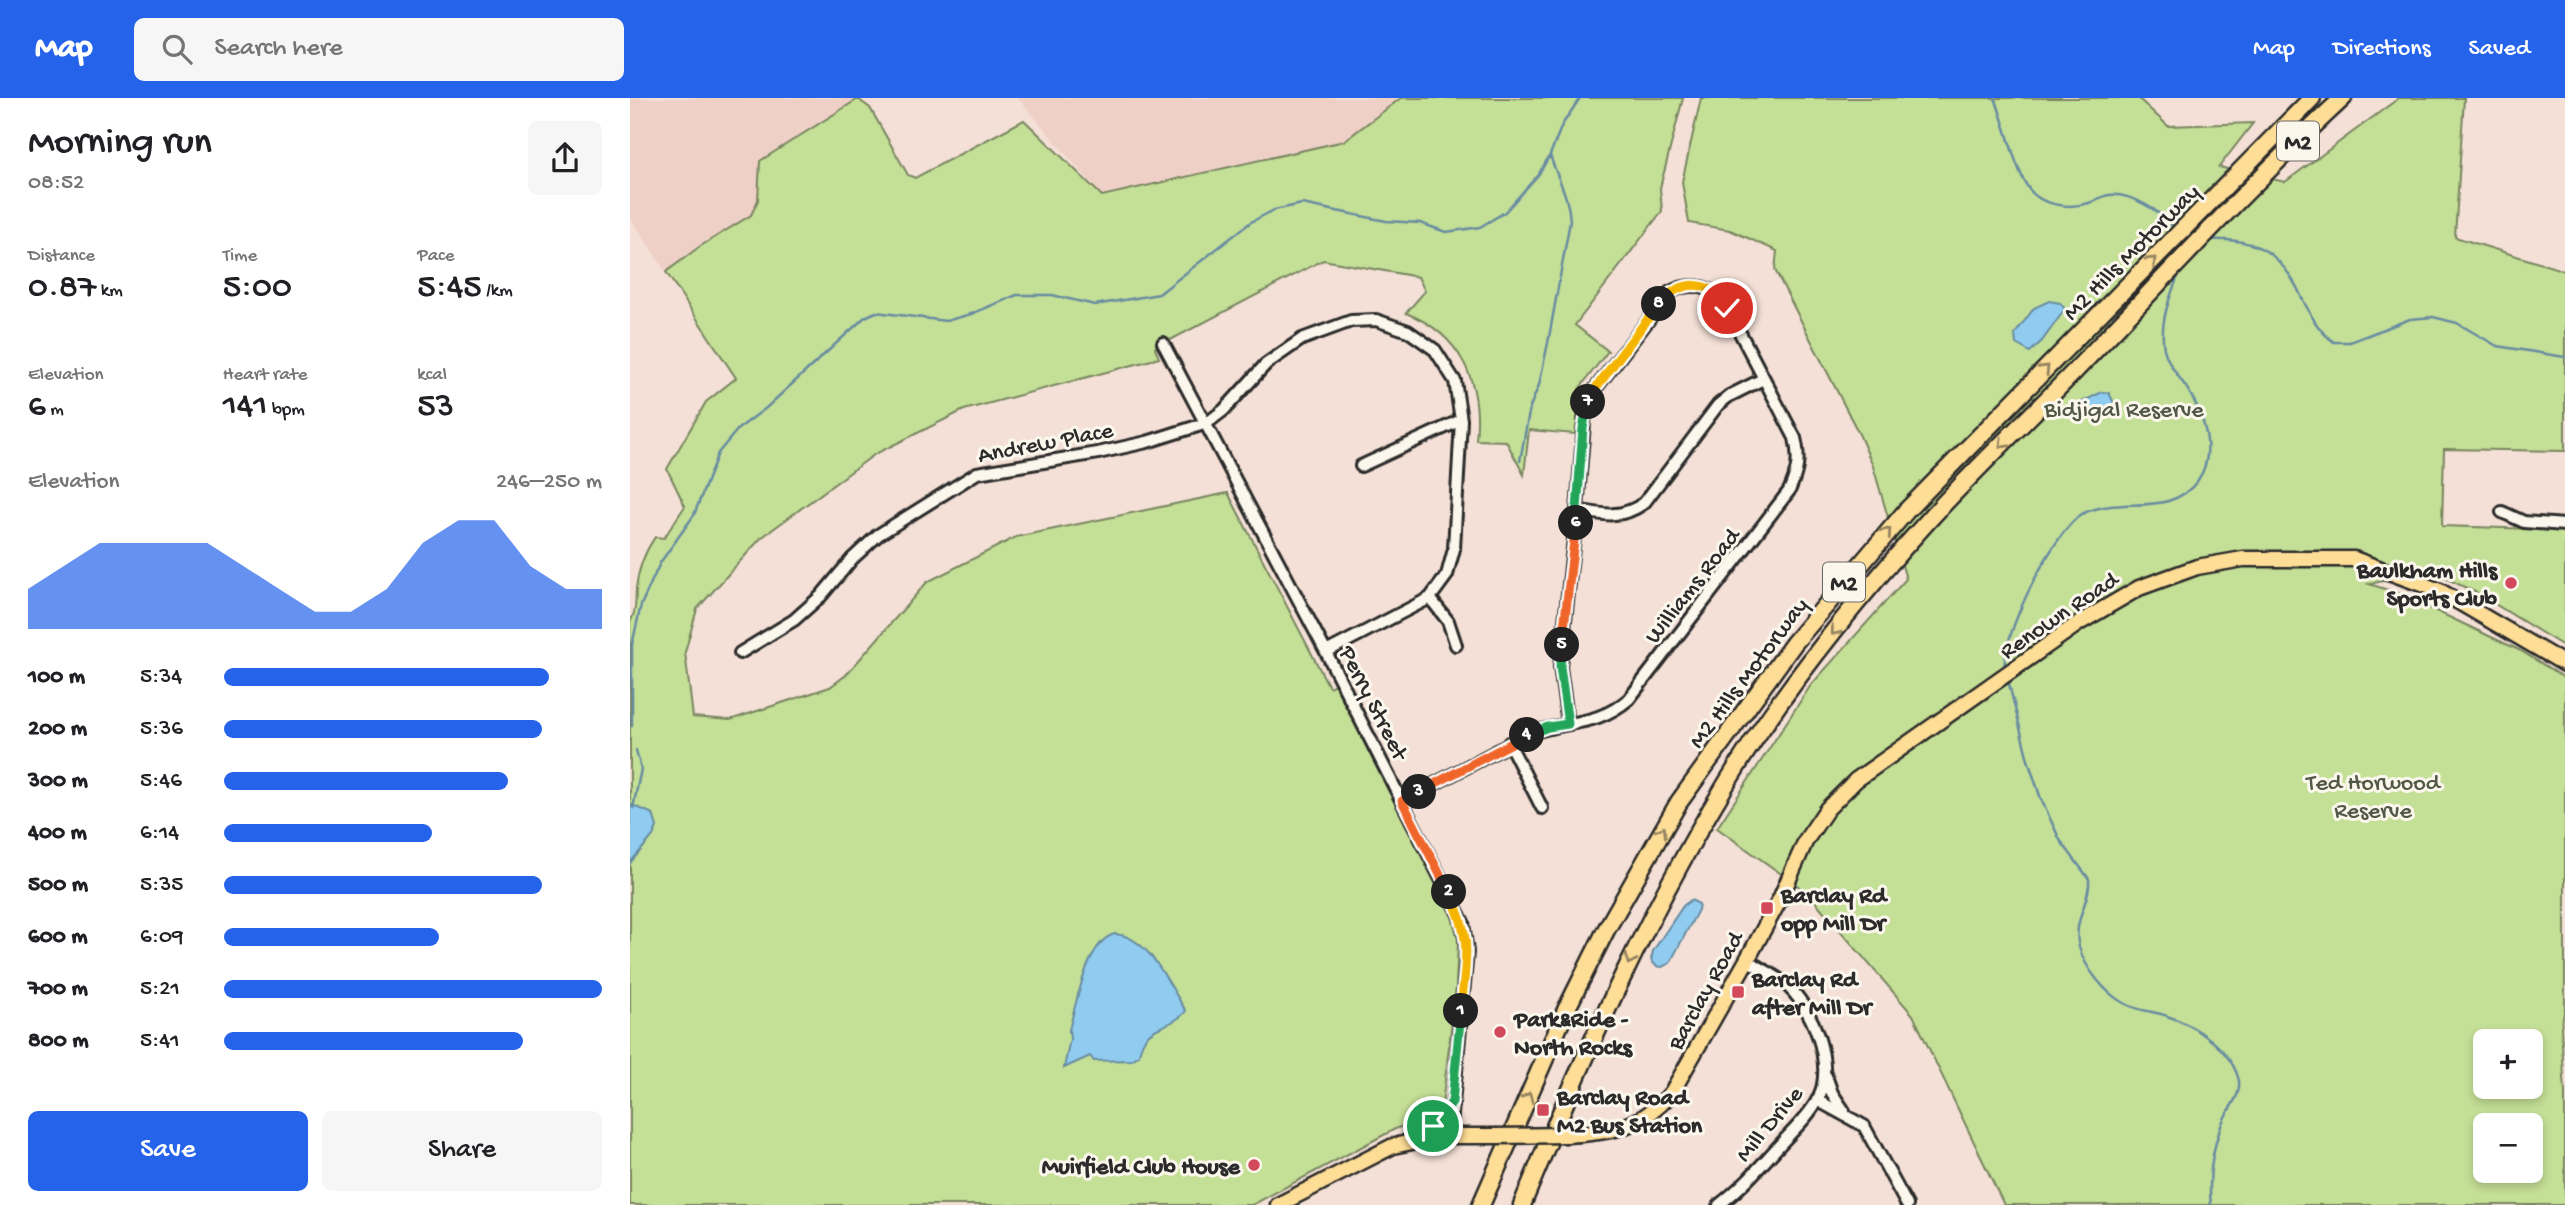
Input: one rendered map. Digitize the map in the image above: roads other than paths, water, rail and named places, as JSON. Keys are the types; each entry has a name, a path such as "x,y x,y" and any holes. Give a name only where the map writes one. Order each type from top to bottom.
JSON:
{"highway":[{"name":"M2 Hills Motorway","path":"1481,1205 1566,1010 1605,930 1679,803 1794,643 1872,549 1979,435 2312,98"},
{"name":"M2 Hills Motorway","path":"1522,1205 1584,1055 1642,936 1718,798 1776,709 1848,613 1928,521 2343,98"}],"main road":[{"name":"Renown Road","path":"1794,869 1807,840 1827,809 1856,780 2079,624 2138,588 2197,567 2243,559 2354,559 2440,591 2565,664"},
{"name":"Barclay Road","path":"1278,1205 1393,1146 1424,1138 1600,1134 1623,1128 1643,1118 1664,1102 1680,1083 1794,869"}],"street":[{"name":"Williams Road","path":"1402,801 1509,743 1548,727 1600,718 1629,699 1789,491 1798,472 1799,456 1794,438 1721,297 1710,288 1694,285 1679,287 1670,292 1589,397 1583,428 1577,510"},
{"path":"1207,423 1224,410 1266,364 1302,339 1351,321 1376,320 1408,331 1436,350 1455,381 1461,420 1454,549 1447,575 1430,598 1326,652"},
{"name":"Perry Street","path":"1163,343 1326,652 1457,909 1465,932 1467,952 1450,1136"},
{"path":"1568,724 1560,667 1577,510 1608,516 1633,511 1644,503 1718,405 1729,396 1763,380"},
{"path":"1361,466 1461,420"},
{"name":"Andrew Place","path":"740,653 794,620 821,596 852,559 878,535 976,473 1098,453 1147,442 1207,423"},
{"path":"2502,512 2524,522 2565,525"},
{"path":"1430,598 1448,621 1456,645"},
{"path":"1509,743 1542,808"},
{"name":"Mill Drive","path":"1719,1205 1750,1178 1817,1100 1825,1073 1817,1037 1799,998 1784,983 1747,960"},
{"path":"1825,1073 1832,1093 1848,1116"},
{"path":"1817,1100 1864,1126 1907,1205"},
{"path":"1393,1146 1433,1126 1452,1102"}],"water":[{"path":"2049,301 2060,303 2065,309 2042,341 2030,352 2016,344 2015,334 2034,308"},
{"path":"2102,392 2109,393 2115,405 2082,420 2075,417 2074,410 2082,402"},
{"path":"630,804 653,814 657,827 653,836 630,863"},
{"path":"1691,900 1699,904 1698,910 1670,963 1662,967 1656,966 1651,960 1653,951 1683,906"},
{"path":"1115,934 1127,937 1148,953 1186,1011 1173,1022 1146,1037 1139,1055 1132,1060 1094,1061 1090,1056 1064,1068 1070,1039 1069,1030 1084,975 1097,948 1105,939"}],"waterway":[{"path":"632,726 632,645 641,605 660,563 694,515 718,453 738,429 766,408 865,317 876,312 946,321 1017,295 1052,295 1095,305 1159,294 1251,222 1274,210 1302,204 1386,221 1420,223 1446,232 1480,227 1505,212 1538,175 1550,155 1562,125 1580,98"},
{"path":"1995,98 2019,170 2034,195 2065,206 2089,203 2109,195 2127,197 2154,210 2174,228"},
{"path":"1520,461 1530,407 1539,385 1548,343 1570,221 1565,195 1550,155"},
{"path":"2208,240 2241,241 2266,251 2276,259 2294,282 2315,322 2334,342 2350,342 2410,319 2433,317 2457,323 2497,346 2565,357"},
{"path":"2005,670 2011,634 2020,610 2045,560 2072,522 2084,513 2099,508 2160,503 2174,499 2187,492 2204,469 2207,446 2203,423 2194,400 2164,349 2164,319 2180,271"},
{"path":"2008,680 2028,760 2041,799 2060,840 2089,879 2078,928 2079,947 2086,964 2104,988 2118,1000 2189,1025 2219,1047 2234,1066 2239,1090 2223,1120 2213,1155 2210,1175 2211,1205"},
{"path":"633,808 641,769 636,750"}],"place":[{"name":"Baulkham Hills Sports Club","path":"2511,583"},
{"name":"Barclay Rd opp Mill Dr","path":"1767,908"},
{"name":"Barclay Rd after Mill Dr","path":"1738,992"},
{"name":"Park&Ride - North Rocks","path":"1500,1032"},
{"name":"Barclay Road M2 Bus Station","path":"1543,1110"},
{"name":"Muirfield Club House","path":"1254,1165"}],"park label":[{"name":"Bidjigal Reserve","path":"2124,408"},
{"name":"Ted Horwood Reserve","path":"2373,795"}]}
